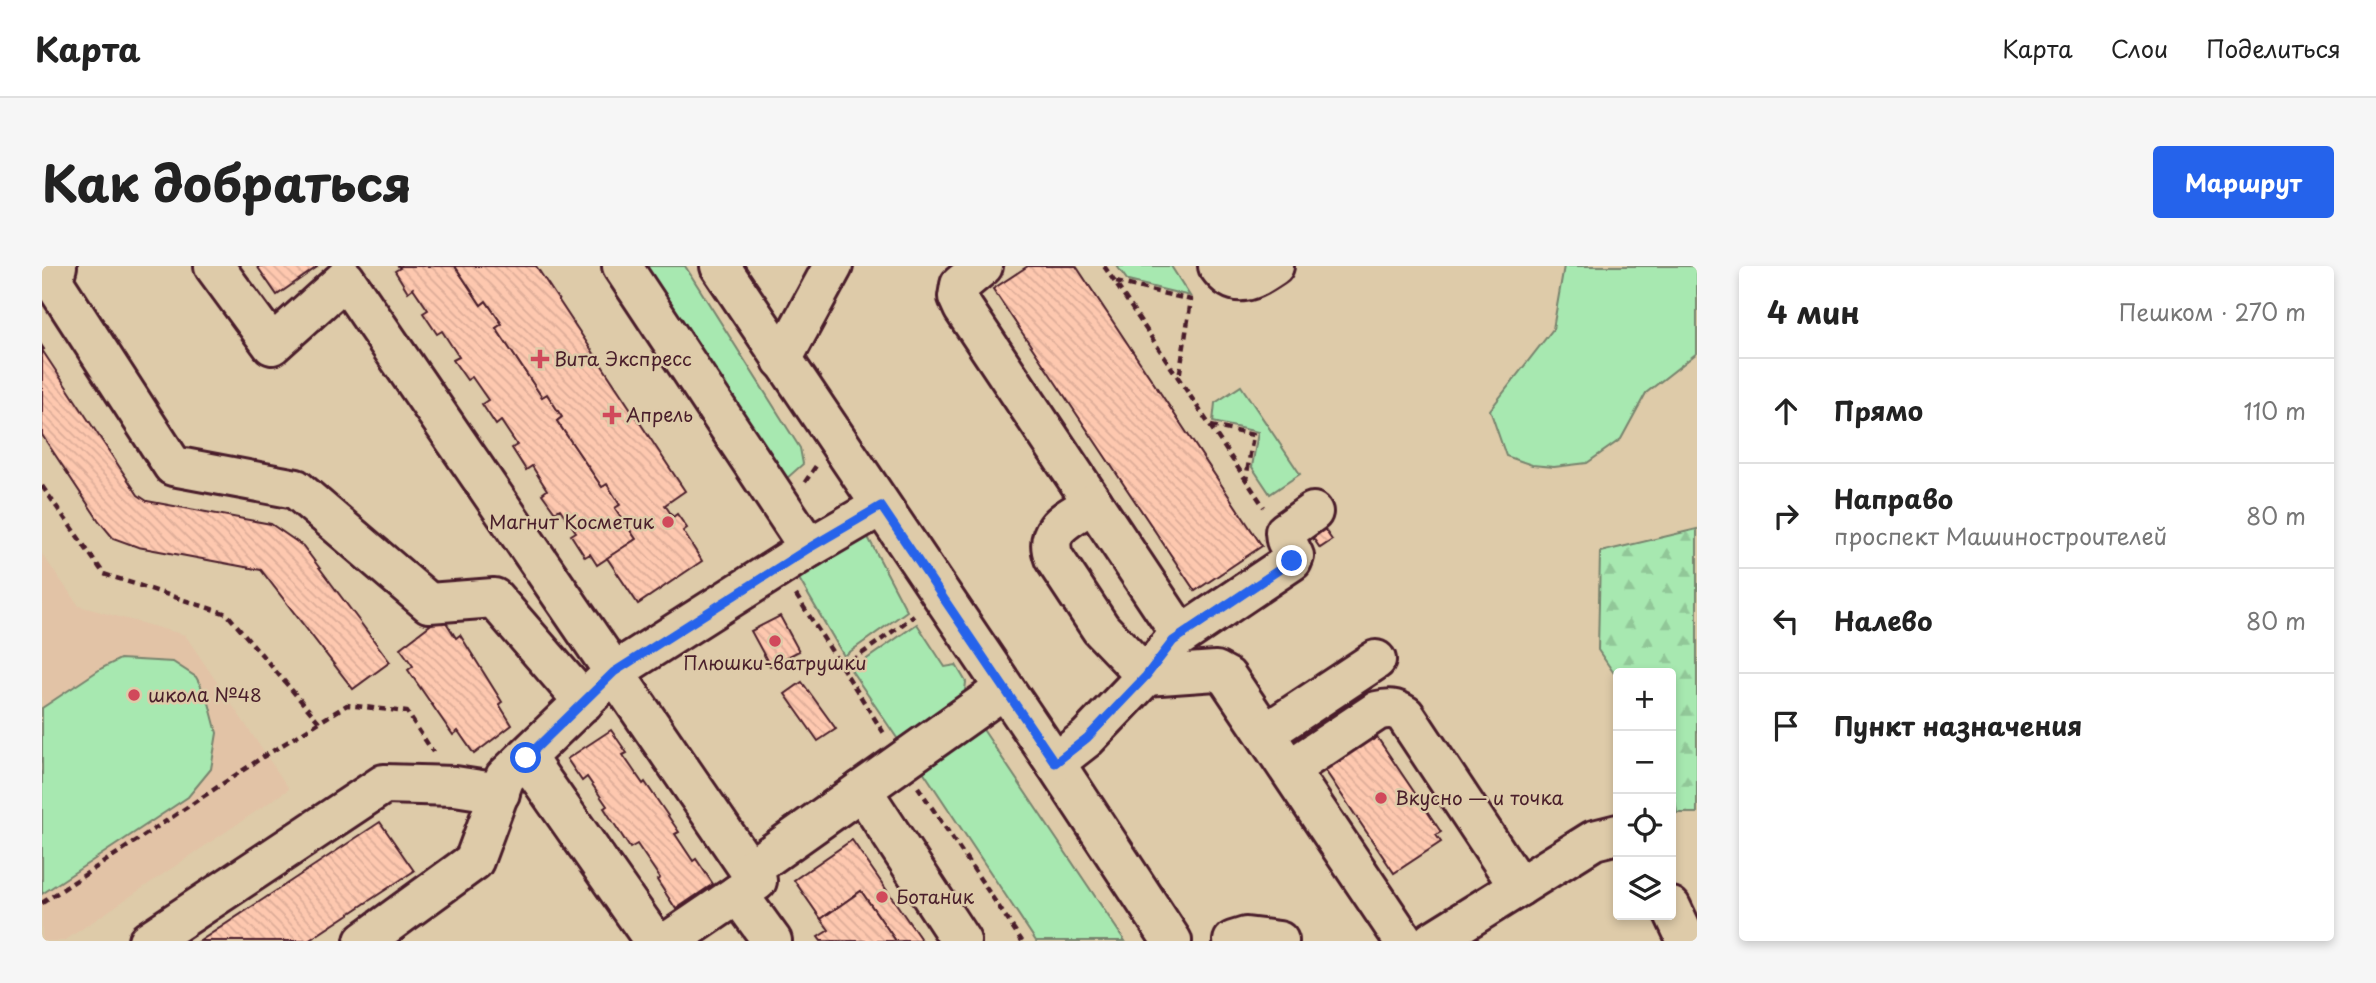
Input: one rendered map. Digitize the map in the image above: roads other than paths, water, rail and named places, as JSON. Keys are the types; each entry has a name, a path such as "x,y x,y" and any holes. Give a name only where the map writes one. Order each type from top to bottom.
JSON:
{"street":[{"path":"57,266 53,281 173,466 296,489 429,603 494,598 584,702"},
{"path":"214,266 272,345 345,279 614,672 744,882 772,941"},
{"path":"622,266 809,548"},
{"path":"720,266 1172,941"},
{"path":"782,360 833,266"},
{"path":"983,266 960,285 958,297 962,308 1181,635"},
{"path":"1218,266 1228,278 1237,282 1259,276 1274,266"},
{"path":"1093,503 1055,529 1050,548 1101,629 1146,676"},
{"path":"364,941 474,861 505,778 614,672 809,548 881,506"},
{"path":"1055,763 1087,738 1146,676 1168,646 1292,561 1294,556 1286,540 1299,522"},
{"path":"1266,733 1376,660"},
{"path":"1146,676 1216,671 1227,677 1404,941"},
{"path":"669,941 862,790 1004,689"},
{"path":"1290,769 1377,710 1397,709 1405,715 1519,887"},
{"path":"526,758 654,941"},
{"path":"148,941 384,784 455,786 500,793"},
{"path":"862,790 961,941"},
{"path":"1432,941 1594,840 1613,835"},
{"path":"1676,904 1697,890"},
{"path":"1676,918 1687,941"},
{"path":"1233,941 1246,937 1279,941"}],"place":[{"name":"Вита Экспресс","path":"540,359"},
{"name":"Апрель","path":"612,415"},
{"name":"Магнит Косметик","path":"668,522"},
{"name":"Плюшки-ватрушки","path":"775,641"},
{"name":"школа №48","path":"134,695"},
{"name":"Вкусно — и точка","path":"1381,798"},
{"name":"Ботаник","path":"882,897"}]}
